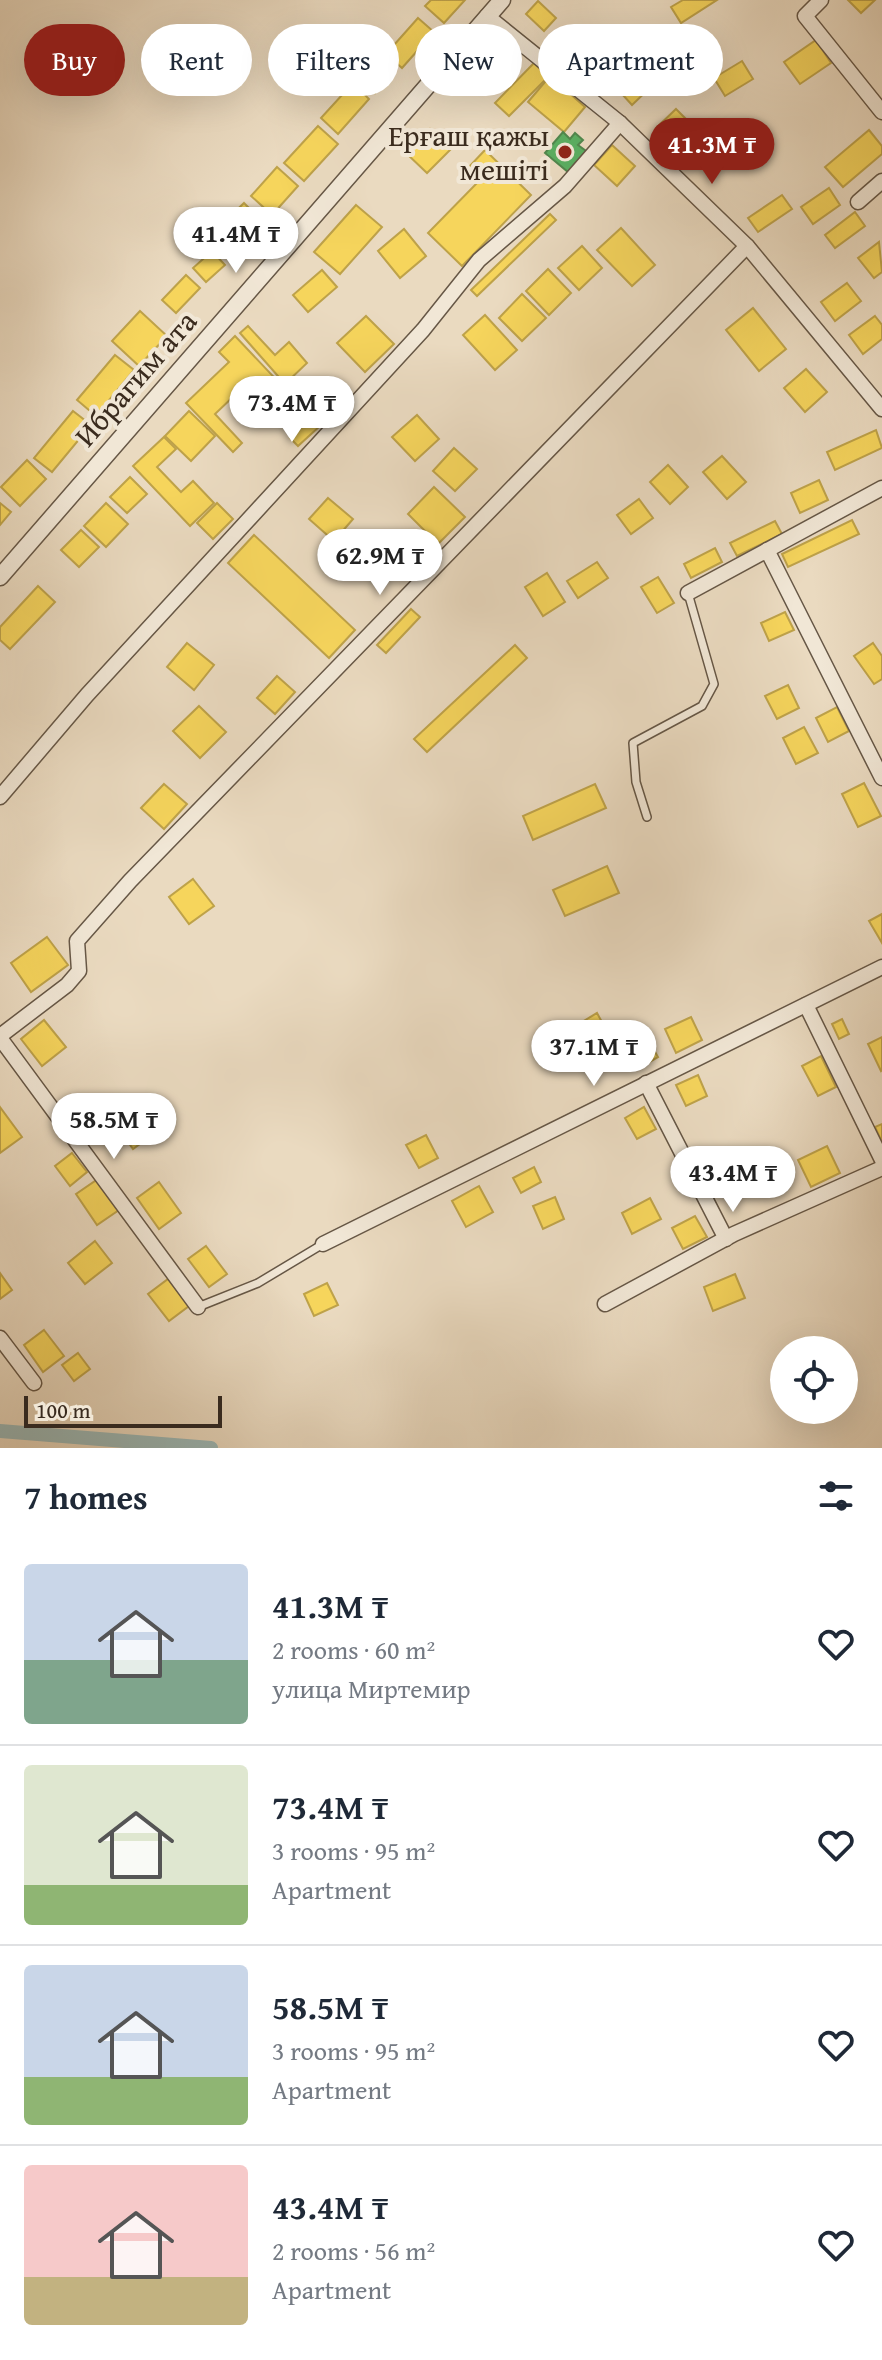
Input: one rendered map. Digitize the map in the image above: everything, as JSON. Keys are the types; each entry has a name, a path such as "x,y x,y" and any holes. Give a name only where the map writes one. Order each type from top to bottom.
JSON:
{"street":[{"name":"Ибрагим ата","path":"0,577 502,0"},
{"path":"821,0 805,16 882,112"},
{"path":"487,16 620,123 747,246 882,409"},
{"path":"0,797 87,695 414,341 479,260 565,186 620,123"},
{"path":"858,202 882,181"},
{"path":"198,1307 0,1037 67,985 79,971 77,941 130,881 747,246"},
{"path":"688,593 882,488"},
{"path":"767,550 882,778"},
{"path":"323,1244 882,967"},
{"path":"806,1005 882,1160"},
{"path":"646,1083 726,1239"},
{"path":"605,1304 726,1239 882,1168"},
{"path":"0,1338 34,1383"}],"lane":[{"path":"647,817 636,782 633,743 702,706 714,684 688,593"},
{"path":"198,1307 258,1283 323,1244"}],"building: Homes":[{"path":"431,0 465,0 444,23 425,6"},
{"path":"683,0 717,0 681,23 671,7"},
{"path":"848,0 875,0 861,13"},
{"path":"538,1 556,18 550,24 538,25 526,14"},
{"path":"418,18 425,24 415,24 415,53 402,68 399,65 399,39"},
{"path":"816,40 831,63 800,84 784,62"},
{"path":"742,61 753,79 725,96 723,73"},
{"path":"534,63 538,67 538,87 509,116 495,103 502,96 522,96 522,75"},
{"path":"538,90 538,96 573,96 585,107 564,132 528,102"},
{"path":"341,96 366,96 369,99 338,134 321,118"},
{"path":"624,96 641,96 632,105"},
{"path":"676,109 692,125 671,145 656,128"},
{"path":"318,126 338,144 304,181 284,163"},
{"path":"430,129 451,149 427,173 406,153"},
{"path":"869,130 882,146 882,154 843,187 825,167"},
{"path":"612,145 635,166 617,186 594,165"},
{"path":"485,150 531,195 462,266 428,233 479,181 467,169"},
{"path":"277,167 298,186 272,215 251,196"},
{"path":"829,188 840,205 813,224 801,207"},
{"path":"782,195 792,209 758,232 748,218"},
{"path":"244,203 259,218 226,250 211,235"},
{"path":"356,205 382,227 340,274 314,252"},
{"path":"855,212 865,226 835,248 825,235"},
{"path":"550,214 556,220 477,296 471,290"},
{"path":"621,228 655,265 632,286 597,250"},
{"path":"404,229 426,256 400,278 378,251"},
{"path":"879,242 882,272 874,278 858,258"},
{"path":"582,246 602,268 579,290 558,268"},
{"path":"212,251 225,265 206,282 193,268"},
{"path":"548,269 571,293 549,315 526,291"},
{"path":"322,270 337,287 308,312 293,295"},
{"path":"186,275 200,288 176,313 162,300"},
{"path":"847,283 861,301 835,321 821,302"},
{"path":"522,294 546,318 522,341 499,318"},
{"path":"753,308 786,349 759,371 726,330"},
{"path":"140,311 167,336 139,366 112,341"},
{"path":"485,315 517,350 495,370 463,335"},
{"path":"366,316 394,344 365,372 337,343"},
{"path":"875,316 882,325 882,339 863,354 849,335"},
{"path":"248,326 275,355 289,342 307,363 285,384 240,333"},
{"path":"235,336 320,426 298,446 290,438 300,428 292,420 296,415 276,394 255,414 236,394 215,414 242,443 233,452 186,403 229,362 219,352"},
{"path":"115,355 134,370 96,416 77,400"},
{"path":"806,369 827,392 805,412 784,388"},
{"path":"73,411 91,425 52,472 34,458"},
{"path":"189,411 215,436 191,461 165,436"},
{"path":"417,415 439,439 415,461 392,437"},
{"path":"876,430 882,448 835,470 827,452"},
{"path":"164,437 176,449 157,467 181,492 193,481 214,503 190,526 133,466"},
{"path":"454,448 477,469 455,491 433,471"},
{"path":"722,456 746,482 727,499 703,472"},
{"path":"27,460 46,479 20,506 1,487"},
{"path":"668,465 688,487 670,504 650,482"},
{"path":"130,477 147,494 127,513 110,497"},
{"path":"819,480 828,500 800,513 791,493"},
{"path":"434,487 465,517 438,544 408,514"},
{"path":"328,498 353,519 334,541 309,519"},
{"path":"639,499 653,518 631,534 617,515"},
{"path":"0,503 11,512 0,525"},
{"path":"106,503 128,524 106,547 84,526"},
{"path":"217,503 233,519 213,539 197,523"},
{"path":"852,520 859,534 788,567 782,554"},
{"path":"775,521 782,534 737,556 730,543"},
{"path":"81,530 99,547 79,567 61,550"},
{"path":"254,535 355,630 329,658 228,563"},
{"path":"715,548 722,562 691,578 684,564"},
{"path":"597,562 608,578 578,598 567,581"},
{"path":"547,573 565,602 543,616 525,587"},
{"path":"658,577 674,603 657,613 641,587"},
{"path":"38,586 55,602 10,649 0,640 0,627"},
{"path":"411,609 420,617 386,653 377,645"},
{"path":"785,612 794,630 769,641 761,623"},
{"path":"187,643 214,665 194,690 167,667"},
{"path":"873,643 882,656 882,679 874,684 854,656"},
{"path":"515,645 527,658 427,752 414,739"},
{"path":"277,676 295,692 275,714 257,698"},
{"path":"788,685 799,708 777,719 765,696"},
{"path":"199,706 226,732 200,758 173,731"},
{"path":"837,707 849,731 828,742 816,718"},
{"path":"804,727 818,753 796,764 783,738"},
{"path":"864,783 881,816 858,827 842,794"},
{"path":"164,784 187,804 164,829 141,808"},
{"path":"595,784 606,808 533,840 523,816"},
{"path":"607,866 619,893 565,916 553,890"},
{"path":"193,879 214,906 189,924 169,897"},
{"path":"882,914 882,943 869,921"},
{"path":"47,937 68,965 31,992 11,963"},
{"path":"597,1013 608,1033 594,1042 582,1022"},
{"path":"691,1017 702,1040 676,1053 665,1029"},
{"path":"842,1019 849,1034 839,1039 832,1024"},
{"path":"44,1020 66,1047 42,1066 21,1039"},
{"path":"882,1037 882,1070 881,1071 868,1044"},
{"path":"648,1039 658,1057 644,1065 634,1046"},
{"path":"555,1048 562,1059 548,1067 541,1056"},
{"path":"821,1056 836,1087 818,1096 802,1066"},
{"path":"698,1075 707,1096 686,1106 676,1085"},
{"path":"0,1107 22,1137 0,1153"},
{"path":"644,1107 656,1129 637,1139 625,1118"},
{"path":"149,1114 160,1129 133,1149 123,1135"},
{"path":"882,1124 882,1142 875,1127"},
{"path":"426,1135 438,1158 419,1168 406,1145"},
{"path":"827,1146 840,1173 811,1187 798,1160"},
{"path":"72,1153 87,1172 70,1186 55,1166"},
{"path":"741,1155 751,1174 719,1191 709,1172"},
{"path":"534,1167 541,1182 521,1193 513,1178"},
{"path":"98,1179 119,1210 97,1225 76,1194"},
{"path":"159,1182 181,1213 159,1229 137,1198"},
{"path":"479,1186 493,1212 466,1227 452,1201"},
{"path":"555,1197 564,1219 543,1229 533,1206"},
{"path":"650,1198 661,1219 632,1234 622,1213"},
{"path":"695,1216 707,1237 683,1249 672,1228"},
{"path":"95,1241 112,1263 85,1284 68,1263"},
{"path":"206,1246 227,1274 209,1287 188,1259"},
{"path":"0,1273 12,1290 0,1299"},
{"path":"735,1274 745,1298 713,1311 704,1287"},
{"path":"168,1279 189,1306 169,1321 148,1294"},
{"path":"327,1283 338,1305 314,1316 304,1294"},
{"path":"44,1330 64,1356 43,1372 24,1345"},
{"path":"78,1353 90,1369 74,1381 62,1365"}],"building: Public":[{"name":"Ерғаш қажы мешіті","path":"563,132 570,139 575,133 583,140 578,145 586,151 568,172 545,153"}],"waterway":[{"path":"0,1431 211,1448"}],"place":[{"name":"Ерғаш қажы мешіті","path":"565,152"}]}
